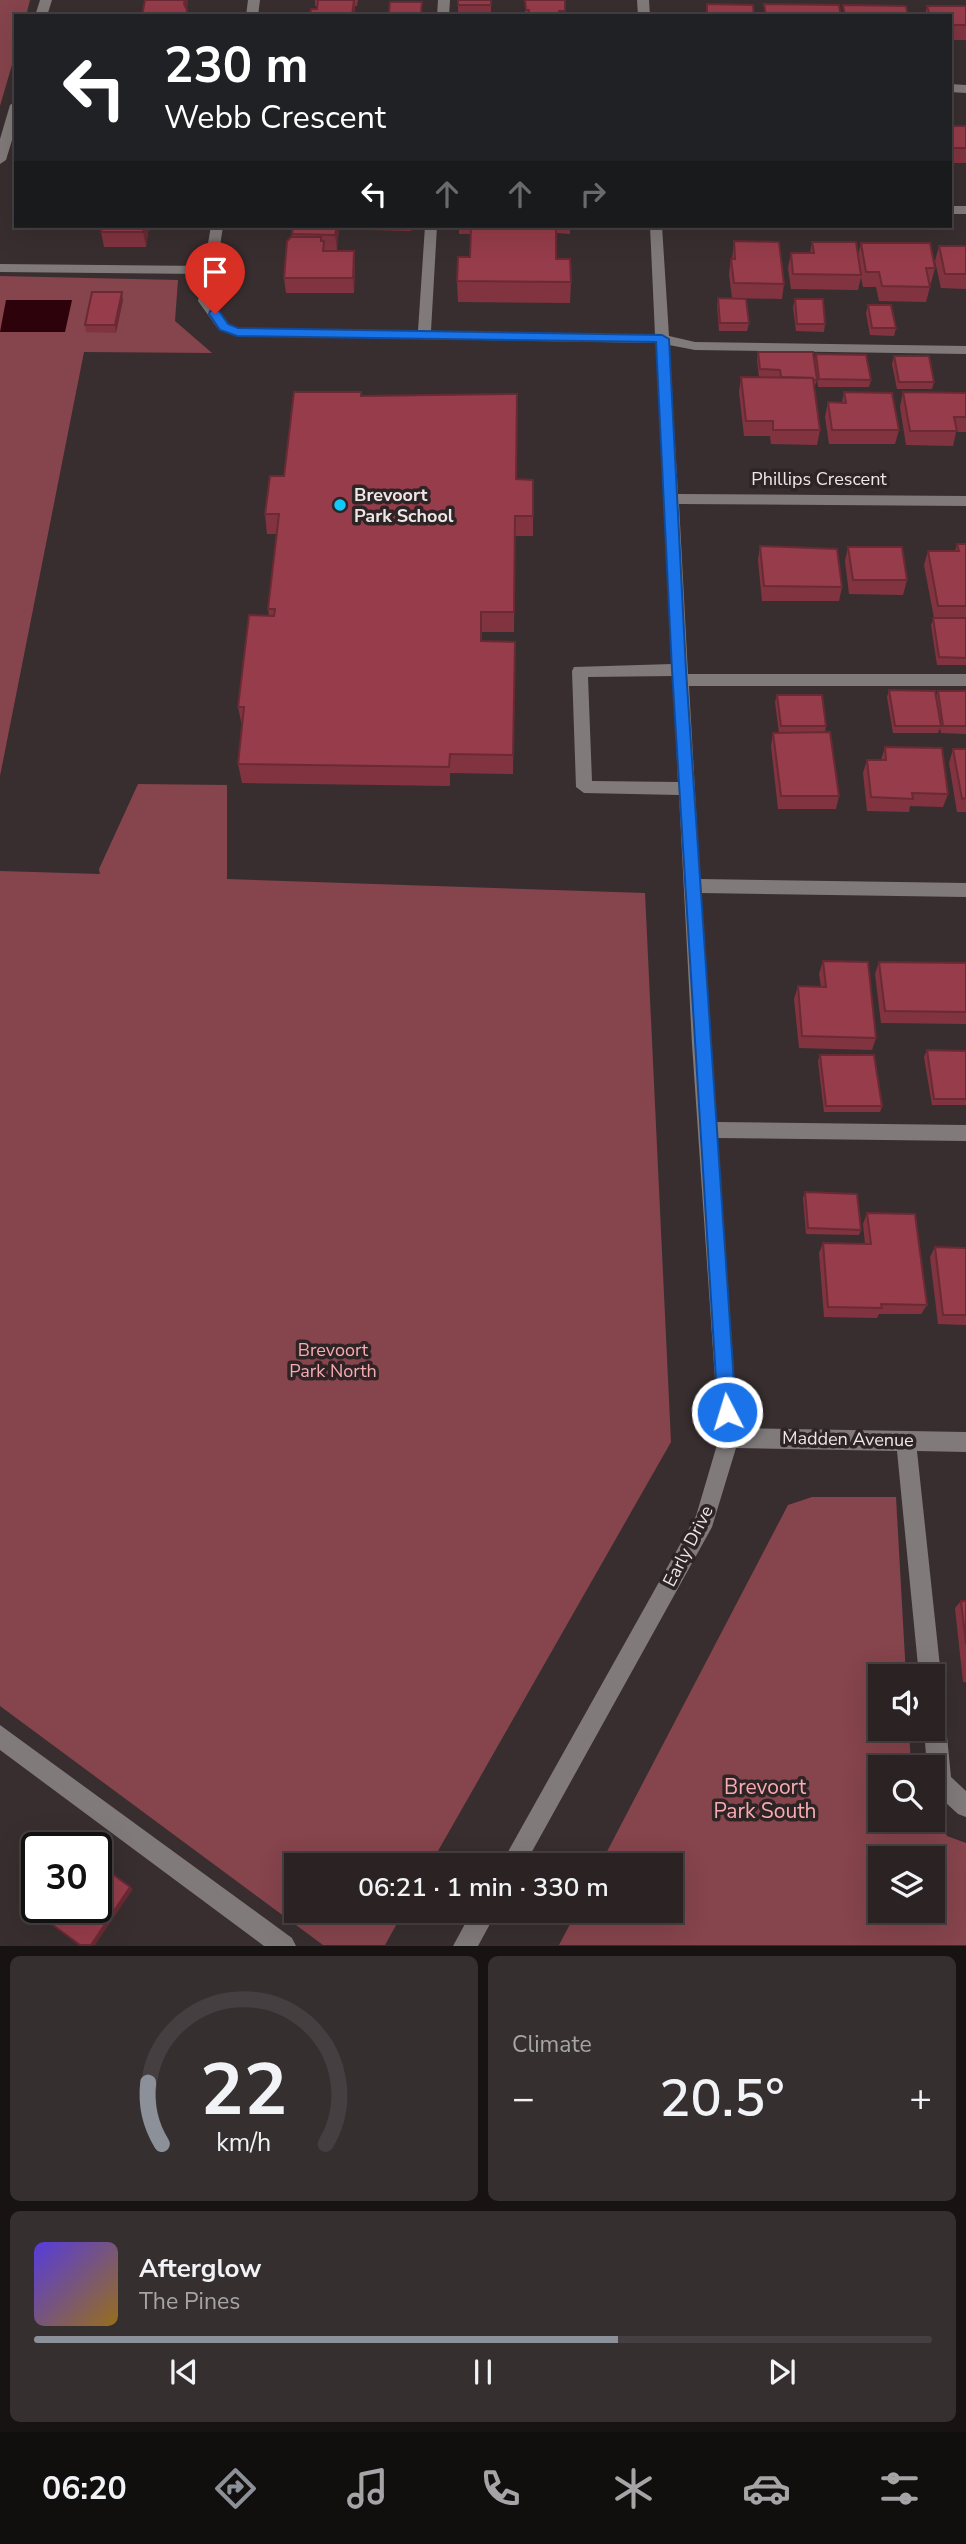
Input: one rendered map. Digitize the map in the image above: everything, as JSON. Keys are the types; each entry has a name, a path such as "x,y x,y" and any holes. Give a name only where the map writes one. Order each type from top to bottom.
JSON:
{"street":[{"path":"0,160 14,112"},
{"path":"217,228 205,301 224,327 237,332 662,339 695,346 966,349"},
{"path":"424,335 431,228"},
{"name":"Early Drive","path":"519,1853 705,1520 729,1438 679,675 656,228"},
{"path":"0,268 209,270"},
{"name":"Phillips Crescent","path":"671,499 966,501"},
{"path":"687,789 584,787 580,670 679,675 966,680"},
{"path":"693,886 966,890"},
{"path":"708,1130 966,1133"},
{"name":"Madden Avenue","path":"729,1438 966,1442"},
{"path":"906,1441 929,1664"},
{"path":"0,1736 284,1945"},
{"path":"936,1741 940,1782 966,1806"},
{"path":"465,1945 478,1923"}],"green space":[{"path":"0,0 30,0 26,14 14,14 14,58 0,106"},
{"path":"0,276 178,280 175,321 212,353 84,352 0,776"},
{"name":"Brevoort Park North","path":"138,784 227,785 227,879 645,893 671,1442 437,1853 284,1853 284,1916 0,1706 0,871 100,874 99,869"},
{"name":"Brevoort Park South","path":"812,1497 896,1497 905,1664 868,1664 868,1741 910,1741 910,1755 868,1755 868,1832 945,1832 947,1836 966,1843 966,1945 559,1945 571,1923 683,1923 683,1853 606,1853 788,1505"},
{"name":"Brevoort Park North","path":"293,1923 397,1923 385,1945 323,1945"}],"shaded area":[{"path":"6,300 72,300 65,332 0,332"}],"building":[{"path":"145,0 185,0 186,14 142,14"},
{"path":"318,0 354,0 352,14 310,14 311,9 317,9"},
{"path":"458,0 491,0 491,5 458,5"},
{"path":"525,0 565,0 565,11 559,11 559,14 529,14 529,10 526,10"},
{"path":"390,2 422,2 421,13 389,13"},
{"path":"707,4 753,5 754,14 707,14"},
{"path":"764,4 839,5 841,14 766,14"},
{"path":"843,5 906,6 908,14 845,14"},
{"path":"927,6 966,6 966,25 952,25 952,14 929,14"},
{"path":"952,126 966,126 966,148 952,148"},
{"path":"102,228 144,228 143,232 101,232"},
{"path":"293,228 337,228 335,235 292,234"},
{"path":"471,228 556,228 556,259 570,259 571,282 457,281 458,257 470,257"},
{"path":"291,237 321,237 321,241 324,241 323,251 354,251 353,278 284,278 287,241"},
{"path":"734,241 779,242 784,284 734,283 731,259 735,259"},
{"path":"812,242 856,242 861,275 793,274 791,253 814,253"},
{"path":"861,243 930,243 935,268 926,268 930,287 882,286 879,272 866,272"},
{"path":"939,246 966,246 966,274 945,274"},
{"path":"92,292 122,292 115,325 85,325"},
{"path":"718,298 746,299 749,323 720,323"},
{"path":"795,299 823,299 825,324 797,324"},
{"path":"868,305 891,305 896,328 872,328"},
{"path":"758,352 813,352 817,380 781,377 780,370 760,369"},
{"path":"816,354 866,355 871,380 819,379"},
{"path":"894,356 929,356 934,382 899,382"},
{"path":"741,377 813,378 820,430 773,430 773,421 746,421"},
{"path":"294,392 361,392 361,396 517,394 516,479 533,480 533,516 515,516 514,612 481,612 481,641 515,642 513,755 450,754 449,767 238,764 244,707 238,707 249,615 274,616 275,609 268,609 279,514 265,514 270,476 284,476"},
{"path":"844,392 892,393 899,430 832,430 828,402 846,403"},
{"path":"903,392 966,393 966,417 954,417 957,431 910,431"},
{"path":"957,544 966,544 966,606 938,606 928,551 959,551"},
{"path":"760,546 837,549 842,587 764,586"},
{"path":"848,547 902,547 907,580 853,580"},
{"path":"933,618 966,618 966,658 939,657"},
{"path":"889,690 935,691 941,726 895,726"},
{"path":"938,691 966,691 966,726 943,726"},
{"path":"777,695 822,695 826,726 781,726"},
{"path":"830,732 839,796 781,796 773,733"},
{"path":"885,747 942,748 948,794 912,793 913,799 871,797 867,760 886,760"},
{"path":"953,749 966,749 966,798 962,799"},
{"path":"823,961 868,962 876,1038 802,1036 798,986 826,987"},
{"path":"879,962 966,963 966,1012 885,1011"},
{"path":"927,1050 966,1051 966,1099 934,1099"},
{"path":"820,1055 874,1055 882,1106 826,1106"},
{"path":"805,1192 857,1194 861,1230 808,1228"},
{"path":"867,1213 915,1214 927,1305 828,1307 823,1243 871,1244"},
{"path":"935,1247 966,1248 966,1315 943,1315"},
{"path":"961,1601 966,1601 966,1644"},
{"path":"112,1874 130,1887 112,1914"},
{"path":"50,1923 106,1923 91,1945 80,1945"}],"place":[{"name":"Brevoort Park School","path":"340,505"}],"route":[{"path":"215,314 224,327 237,332 662,339 701,1044 727,1412"}]}
